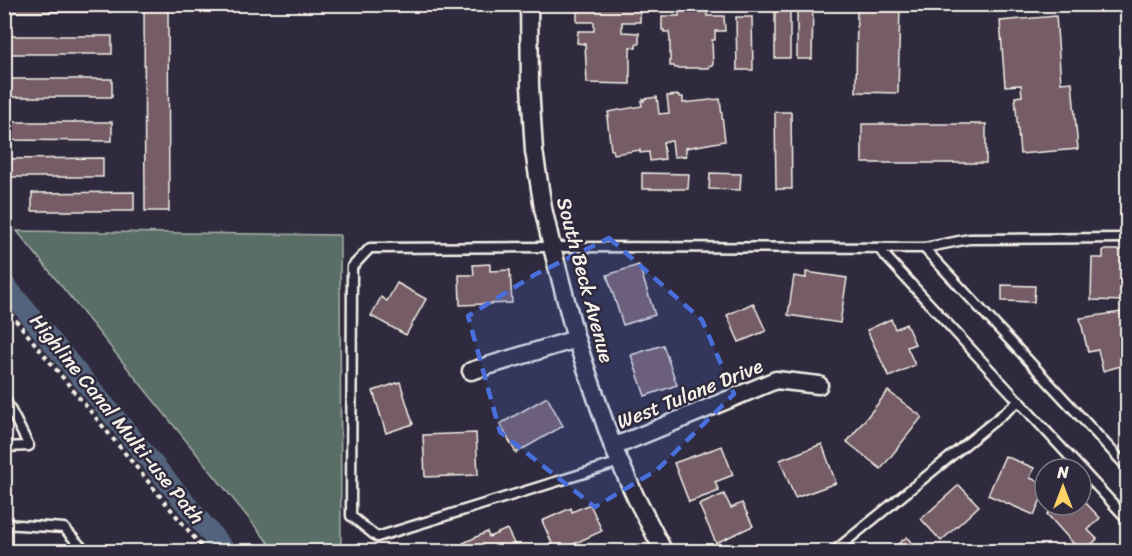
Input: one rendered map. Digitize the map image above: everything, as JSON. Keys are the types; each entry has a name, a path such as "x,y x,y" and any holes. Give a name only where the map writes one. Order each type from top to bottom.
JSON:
{"street":[{"name":"South Beck Avenue","path":"529,4 534,151 552,247 576,339 616,455 664,552"},
{"path":"471,371 576,339"},
{"name":"West Tulane Drive","path":"616,455 776,380 819,385"}],"lane":[{"path":"616,455 376,537 351,516 352,267 370,248 879,249 924,248 969,239 1128,238"},
{"path":"924,248 1128,468"},
{"path":"879,249 1070,457"},
{"path":"4,397 30,446 4,447"},
{"path":"833,552 1019,401"},
{"path":"1093,482 1128,520"},
{"path":"4,524 64,528 86,552"}],"path":[{"name":"Highline Canal Multi-use Path","path":"4,306 206,552"}],"highlighted area":[{"path":"609,238 702,320 734,394 657,470 595,507 500,432 468,316 536,274"}],"green space":[{"path":"17,231 340,235 341,551 275,551"}],"building":[{"path":"4,4 112,4 112,12 4,12"},
{"path":"144,4 168,4 169,211 145,211"},
{"path":"587,4 633,4 640,9 640,22 622,22 622,32 639,33 639,44 636,44 636,48 630,47 630,84 587,83 585,44 577,43 578,31 594,31 594,22 577,22 577,7 587,7"},
{"path":"662,4 724,4 724,6 707,6 707,16 724,16 725,31 715,31 715,40 712,40 713,66 675,68 670,66 669,32 662,30 662,16 679,16 679,6"},
{"path":"775,4 790,4 790,58 775,58"},
{"path":"797,4 813,4 812,59 797,59"},
{"path":"857,4 900,4 898,93 856,92"},
{"path":"1056,16 1061,83 1072,82 1078,149 1020,154 1015,97 1022,96 1021,85 1005,86 1000,21"},
{"path":"736,17 752,17 753,70 737,70"},
{"path":"4,36 112,36 112,54 4,54"},
{"path":"4,79 112,79 112,97 4,97"},
{"path":"667,96 683,97 683,103 720,99 725,141 686,148 686,156 674,157 672,141 663,142 665,159 650,161 649,152 640,153 640,150 614,154 611,150 608,112 642,106 643,99 657,97 659,114 669,113"},
{"path":"775,112 791,112 792,189 776,189"},
{"path":"4,122 112,122 112,141 4,140"},
{"path":"862,124 986,124 986,163 862,163"},
{"path":"103,158 103,177 4,177 4,159"},
{"path":"642,173 689,174 688,189 642,189"},
{"path":"710,173 741,174 740,190 709,189"},
{"path":"134,192 134,211 32,211 32,193"},
{"path":"1103,250 1128,250 1128,301 1091,300 1092,258 1103,258"},
{"path":"490,264 490,271 510,270 512,303 460,305 459,275 474,275 473,265"},
{"path":"639,265 655,315 623,325 607,275"},
{"path":"806,272 847,278 840,323 788,315 794,276 806,278"},
{"path":"397,283 426,299 406,335 371,316 381,297 387,301"},
{"path":"1002,285 1035,286 1034,302 1002,301"},
{"path":"753,303 766,331 739,342 727,315"},
{"path":"1121,312 1128,340 1128,364 1103,371 1098,350 1088,352 1080,318"},
{"path":"891,319 895,329 906,324 915,344 907,347 915,365 889,377 867,330"},
{"path":"663,345 677,385 645,396 631,355"},
{"path":"400,382 413,424 386,433 373,391"},
{"path":"888,391 922,417 881,469 847,442"},
{"path":"547,397 563,426 516,453 500,424"},
{"path":"476,433 478,475 425,477 423,435"},
{"path":"822,444 836,483 795,498 780,460"},
{"path":"722,446 733,475 715,482 719,491 689,502 674,463"},
{"path":"1005,456 1033,468 1030,478 1033,479 1033,515 988,495"},
{"path":"959,485 979,506 941,541 921,519"},
{"path":"724,494 731,508 742,503 753,526 716,543 699,505"},
{"path":"590,504 602,531 556,552 542,521 571,508 572,512"},
{"path":"1093,511 1100,518 1088,530 1097,539 1084,552 1081,552 1050,517 1093,517"},
{"path":"507,529 518,552 468,552 463,543 487,532 489,537"},
{"path":"907,537 918,552 887,552"},
{"path":"755,544 758,552 738,552"}],"waterway":[{"path":"4,284 226,552"}]}
